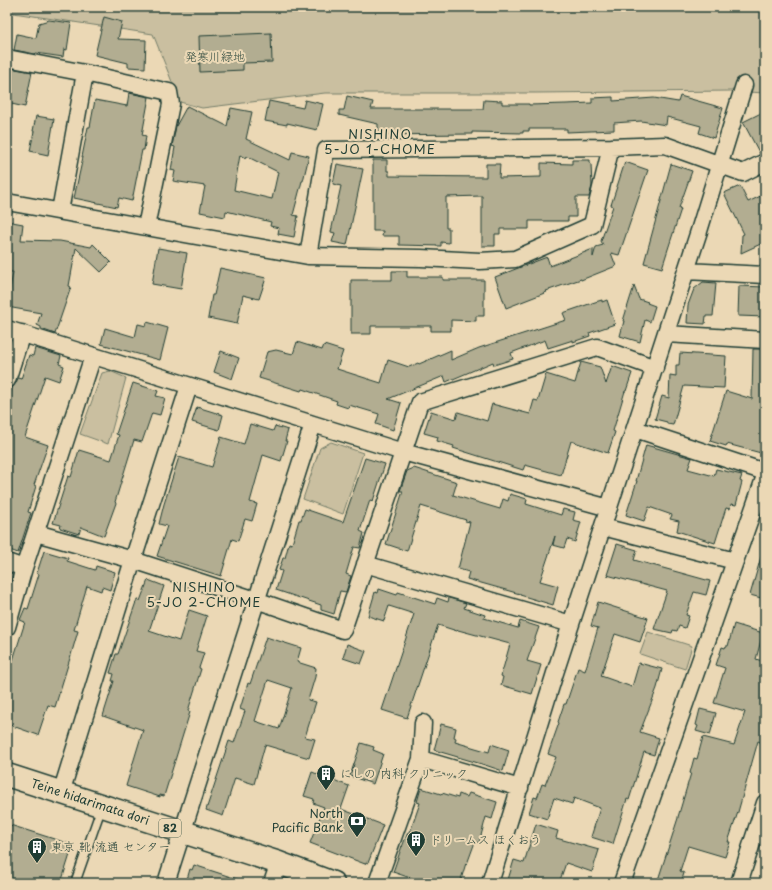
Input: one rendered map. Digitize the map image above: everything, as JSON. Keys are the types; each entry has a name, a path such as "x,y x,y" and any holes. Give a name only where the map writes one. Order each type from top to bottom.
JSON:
{"main road":[{"name":"Teine hidarimata dori","path":"7,775 182,832 275,873 333,883"}],"street":[{"path":"7,58 85,73 169,92 171,104 146,227"},
{"path":"60,211 85,73"},
{"path":"490,883 571,624 666,334 744,85"},
{"path":"308,256 326,150 612,147 666,145 743,173 765,162"},
{"path":"7,202 308,256 421,258 480,261 515,259 592,225 612,147"},
{"path":"686,271 765,275"},
{"path":"7,329 403,452 609,508"},
{"path":"7,380 22,334"},
{"path":"666,334 765,340"},
{"path":"36,532 133,560 343,630 420,402 597,346 655,368"},
{"path":"7,627 24,568 93,356"},
{"path":"61,793 133,560 189,386"},
{"path":"166,883 313,424"},
{"path":"635,429 765,472"},
{"path":"622,883 765,476"},
{"path":"603,527 735,561"},
{"path":"7,562 24,568"},
{"path":"365,564 571,624"},
{"path":"377,883 421,759 424,723"},
{"path":"421,759 520,788"},
{"path":"739,883 765,803"}],"lane":[{"path":"75,883 102,806"}],"green space":[{"name":"発寒川緑地","path":"7,7 765,7 765,93 731,91 325,93 202,108 180,102 153,34 7,12"},
{"path":"110,371 126,378 108,444 80,434 102,373"},
{"path":"331,442 363,453 343,514 303,499 320,448"},
{"path":"648,632 692,646 685,669 640,654"}],"building":[{"path":"104,17 122,22 118,39 146,40 145,68 128,67 128,63 95,55"},
{"path":"49,20 71,23 67,50 64,49 63,57 14,50 17,34 36,38 39,23"},
{"path":"271,33 272,62 243,63 243,70 200,72 199,36"},
{"path":"10,68 32,72 25,107 7,103 7,83"},
{"path":"129,93 149,97 142,135 146,136 144,150 142,150 132,201 119,198 117,207 74,198 95,100 127,106"},
{"path":"347,96 373,102 371,109 483,109 484,100 502,101 502,104 529,105 592,103 592,98 613,97 613,101 654,98 678,102 680,96 723,108 714,138 699,133 701,126 667,117 666,125 641,121 614,123 614,130 567,132 567,129 529,129 529,131 523,131 523,133 472,132 472,134 378,135 378,124 339,115 339,110 344,110"},
{"path":"305,100 323,104 317,130 287,123 287,125 265,121 269,101 303,108"},
{"path":"187,106 227,126 231,108 252,112 246,139 290,160 292,152 309,156 293,215 298,216 294,237 278,234 279,228 270,226 271,222 226,211 225,217 200,212 205,186 173,181 175,171 171,170 175,147 172,146 176,126","holes":["240,155 245,158 246,156 278,172 272,199 234,190"]},
{"path":"765,111 765,153 760,154 743,122"},
{"path":"36,116 54,119 48,155 30,151"},
{"path":"373,160 387,160 387,171 389,171 389,176 486,177 486,164 500,164 499,178 541,177 541,163 572,164 572,160 590,160 592,186 589,197 576,197 576,217 568,217 568,221 529,221 529,229 500,229 500,234 495,234 495,246 482,246 482,196 446,197 446,228 449,228 449,243 441,242 441,246 399,245 399,236 382,236 383,231 373,231"},
{"path":"625,162 648,170 619,255 611,253 616,266 581,280 546,291 547,292 506,308 495,277 547,257 550,266 593,249 593,257 596,247 603,245 601,241 613,206 611,205"},
{"path":"337,164 363,169 347,245 332,242 335,233 331,232 341,186 333,184"},
{"path":"671,164 692,171 679,208 681,209 662,268 644,263"},
{"path":"740,186 748,202 765,194 765,214 761,216 765,225 765,242 741,253 742,235 744,234 724,193"},
{"path":"7,221 23,224 21,240 60,241 91,247 93,244 111,262 101,272 76,248 69,286 71,287 55,334 41,329 41,327 37,325 41,313 7,307 13,272 7,272"},
{"path":"158,248 187,253 181,289 152,284"},
{"path":"220,268 266,278 259,299 243,295 237,324 208,318 212,295 214,295"},
{"path":"392,271 407,271 407,277 443,277 443,280 484,280 484,316 476,316 476,321 451,320 451,331 431,331 431,326 371,326 371,334 351,334 351,280 392,280"},
{"path":"703,282 716,283 713,316 706,316 705,324 687,323 688,305 694,289"},
{"path":"634,286 639,299 655,306 650,322 645,320 640,342 620,336"},
{"path":"739,286 765,287 765,317 738,316"},
{"path":"602,300 602,302 607,300 615,324 589,333 590,336 548,348 545,340 511,353 513,359 494,365 493,362 446,382 444,376 388,399 401,403 393,430 376,424 379,414 349,405 348,408 336,404 337,401 302,389 301,391 259,378 267,352 276,350 293,354 297,342 322,350 324,345 343,351 337,369 381,383 388,360 409,367 451,350 451,360 479,348 566,320 563,313"},
{"path":"147,322 168,328 160,360 101,344 105,328 135,337 138,324 146,326"},
{"path":"35,348 61,356 59,364 64,366 59,381 45,376 25,437 48,445 34,485 36,486 28,512 31,513 18,553 7,549 7,405 12,388 18,378 21,379 29,355 33,356"},
{"path":"753,349 765,349 765,438 761,453 727,444 726,446 710,441 726,391 752,399"},
{"path":"221,351 239,358 232,379 214,372"},
{"path":"680,353 726,356 724,388 684,386 673,425 655,419 662,396 669,398 670,375 676,376 676,365 679,365"},
{"path":"581,362 600,367 606,384 612,366 632,373 613,431 615,432 608,453 571,441 561,475 525,465 523,470 453,448 454,446 437,441 438,437 424,433 431,411 456,419 458,412 487,421 492,404 530,414 534,400 538,401 546,374 575,383"},
{"path":"133,383 158,391 156,396 165,398 160,415 152,413 142,442 134,440 115,502 116,503 104,536 81,527 79,534 60,528 61,525 53,523 68,476 71,477 79,450 111,460 119,435 116,434"},
{"path":"197,407 223,415 219,430 192,422"},
{"path":"250,424 273,431 275,426 288,430 285,441 287,441 281,461 263,455 250,502 257,504 252,521 245,519 238,541 232,539 221,576 157,556 167,526 159,524 179,457 212,467 221,437 244,444"},
{"path":"646,445 692,458 688,469 714,476 716,469 742,475 740,481 742,482 736,505 731,504 730,509 726,508 715,543 677,531 679,521 670,519 672,515 649,507 644,521 626,515 637,481"},
{"path":"365,458 385,464 373,501 370,500 360,531 364,533 360,548 354,547 346,574 351,576 346,592 340,591 334,614 321,610 321,605 276,590 282,571 279,570 283,558 285,558 289,543 292,544 299,520 301,520 305,509 343,522"},
{"path":"414,468 457,482 453,495 500,509 503,499 508,501 510,494 527,499 526,504 561,515 563,509 575,512 573,520 581,522 575,542 567,539 564,548 553,545 555,536 540,581 558,586 553,605 467,579 469,572 458,569 470,522 465,521 466,520 421,506 407,551 386,544 403,491 400,491 407,471"},
{"path":"617,544 637,550 634,560 710,581 706,595 694,592 686,615 689,616 685,628 679,626 677,631 673,630 672,633 654,629 667,591 607,575"},
{"path":"44,551 68,558 67,561 95,570 96,566 115,572 110,590 102,587 101,591 87,586 74,630 78,631 55,707 48,705 38,735 7,724 7,670 10,660 13,660 25,622 20,620 25,608 28,609 39,574 37,573"},
{"path":"761,557 765,558 765,599 750,595"},
{"path":"148,580 164,586 149,631 179,641 189,610 207,616 196,651 204,653 199,668 201,669 188,711 190,712 164,796 160,795 160,797 126,786 143,730 103,716 114,681 112,681 114,674 110,673 116,654 118,654 137,599 140,601"},
{"path":"379,589 397,595 398,592 435,604 437,598 448,602 449,598 466,603 464,608 485,615 484,618 518,628 520,621 539,627 527,661 541,665 532,694 501,685 503,677 501,676 510,644 438,625 407,718 382,710 414,614 389,606 384,621 368,616 375,592 378,593"},
{"path":"598,602 648,618 640,642 615,634 601,676 632,687 639,663 662,669 657,688 640,732 659,738 654,755 644,752 613,844 591,837 600,808 574,798 572,804 554,798 547,819 529,813 534,797 537,798 542,784 545,785 556,757 548,754 564,704 566,704 578,668 585,671 598,628 591,626"},
{"path":"734,624 763,633 756,659 765,662 765,732 762,743 758,741 728,842 730,842 725,857 688,846 680,871 684,873 681,883 657,883 678,818 694,758 697,759 703,737 734,745 745,712 714,703 725,668 716,665 722,647 725,648 728,646"},
{"path":"266,637 301,648 297,662 316,668 315,677 308,700 316,702 305,737 315,739 309,758 265,745 254,784 235,778 223,816 206,810 229,741 234,743 245,711 240,709 248,683 250,684","holes":["268,680 292,688 279,729 255,721"]},
{"path":"347,644 366,651 361,664 343,658"},
{"path":"700,709 716,713 710,735 696,731"},
{"path":"441,724 456,728 454,737 456,738 455,742 489,752 491,744 509,750 503,771 434,750"},
{"path":"361,743 374,747 373,750 383,754 373,784 350,776"},
{"path":"312,772 349,786 341,809 383,825 368,863 366,862 365,864 310,843 324,807 313,803 314,799 304,796"},
{"path":"421,788 458,798 459,794 467,797 469,793 497,802 492,819 486,817 479,843 475,842 467,864 466,863 460,883 425,883 393,872 402,846 408,832 410,832 420,803 417,802"},
{"name":"東京 靴 流通 センター","path":"7,824 73,845 61,883 7,883"},
{"path":"536,824 558,831 556,838 599,850 592,872 566,863 559,883 507,883 514,860 524,863"},
{"path":"194,865 240,880 240,883 186,883 190,869 192,870"}],"place":[{"name":"にしの 内科 クリニック","path":"326,791"},
{"name":"North Pacific Bank","path":"357,838"},
{"name":"ドリームス ほくおう","path":"416,857"},
{"name":"東京 靴 流通 センター","path":"37,864"}],"district":[{"name":"NISHINO 5-JO 1-CHOME","path":"380,142"},
{"name":"NISHINO 5-JO 2-CHOME","path":"204,594"}]}
